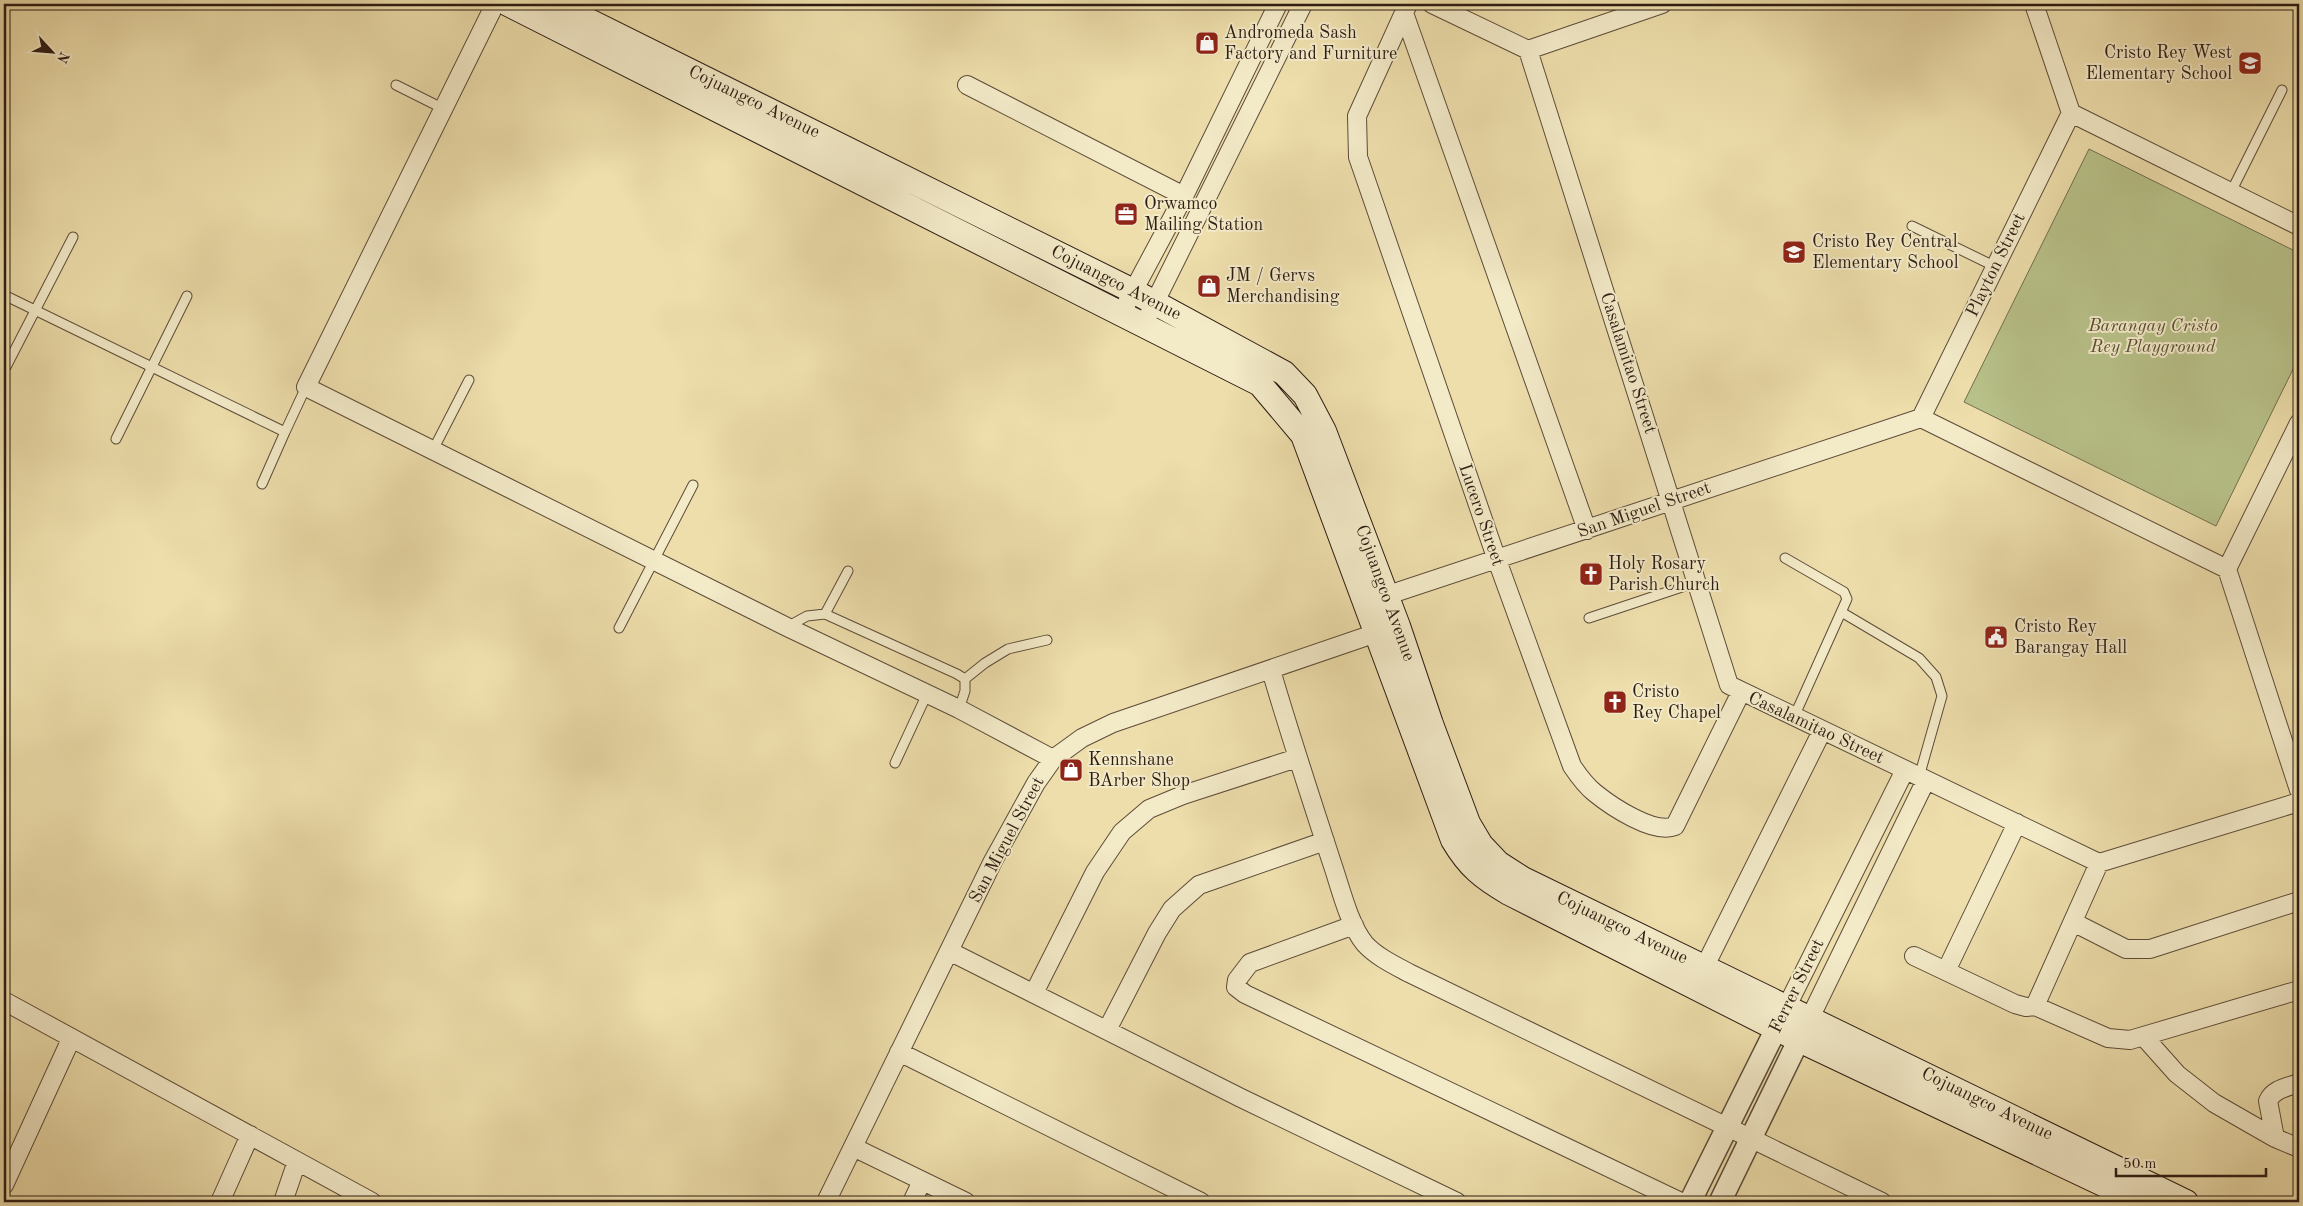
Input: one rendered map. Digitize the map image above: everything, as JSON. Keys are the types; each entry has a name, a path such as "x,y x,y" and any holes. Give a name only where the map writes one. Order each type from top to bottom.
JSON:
{"main road":[{"name":"Cojuangco Avenue","path":"508,4 1122,312 1260,384 1303,435 1431,724 1468,824 1481,845 1498,863 1523,879 1704,968 1781,1018"},
{"name":"Cojuangco Avenue","path":"555,4 1155,302 1284,373 1305,395 1324,431 1376,599"},
{"name":"Cojuangco Avenue","path":"1388,629 1453,840 1465,860 1483,878 1509,893 1781,1018 2141,1202"},
{"name":"Cojuangco Avenue","path":"1804,1030 2005,1112 2186,1202"}],"street":[{"path":"495,4 306,387 787,627 959,709 1053,759"},
{"path":"1122,312 1184,196 1278,4"},
{"path":"1143,323 1304,4"},
{"path":"1432,4 1528,50 1662,4"},
{"path":"2034,4 2071,113 2299,226"},
{"path":"1406,8 1587,530"},
{"name":"Lucero Street","path":"1406,8 1358,116 1358,157 1497,560 1572,766 1594,792 1618,810 1655,827 1667,830 1675,826 1741,692"},
{"name":"Casalamitao Street","path":"1528,50 1729,685 2099,863"},
{"path":"967,84 1184,196"},
{"name":"Playton Street","path":"1921,418 2071,113"},
{"path":"1921,418 2227,569"},
{"name":"San Miguel Street","path":"1376,599 1921,418"},
{"path":"2299,423 2227,569 2299,790"},
{"name":"San Miguel Street","path":"826,1202 992,861 1036,783 1053,759 1082,738 1113,723 1388,629"},
{"path":"1271,670 1297,758 1354,925 1364,943 1380,957 1409,974 1882,1202"},
{"path":"1704,968 1822,730"},
{"path":"1034,993 1095,872 1122,832 1149,809 1183,795 1297,758"},
{"name":"Ferrer Street","path":"1690,1202 1781,1018 1916,775"},
{"name":"Ferrer Street","path":"1720,1202 1804,1030 1916,775"},
{"path":"2035,1006 2099,863 2299,802"},
{"path":"1946,971 2016,823"},
{"path":"1107,1030 1157,933 1172,909 1199,886 1325,840"},
{"path":"2073,922 2126,949 2150,949 2299,901"},
{"path":"1354,925 1250,963 1237,980 1236,987 1245,994 1681,1202"},
{"path":"949,951 1241,1098 1457,1202"},
{"path":"1914,956 2015,1004 2026,1007 2035,1006 2108,1038 2130,1040 2299,990"},
{"path":"4,1001 372,1202"},
{"path":"2144,1036 2178,1074 2214,1103 2275,1138 2299,1148"},
{"path":"4,1185 71,1039"},
{"path":"899,1052 1201,1202"},
{"path":"2275,1138 2268,1101 2270,1095 2299,1083"},
{"path":"220,1202 250,1135"},
{"path":"852,1147 966,1202"},
{"path":"283,1202 297,1162"},
{"path":"912,1202 922,1181"}],"lane":[{"path":"396,85 444,109"},
{"path":"2231,192 2282,90"},
{"path":"1912,226 1996,267"},
{"path":"6,367 72,237"},
{"path":"4,295 285,432"},
{"path":"116,439 187,296"},
{"path":"433,450 469,380"},
{"path":"262,484 306,387"},
{"path":"619,628 656,560 693,485"},
{"path":"1785,558 1844,592 1847,599 1843,613 1794,717"},
{"path":"825,614 848,571"},
{"path":"1589,618 1697,582"},
{"path":"1843,613 1919,658 1936,677 1942,696 1916,775"},
{"path":"787,627 807,616 825,614 965,679"},
{"path":"965,679 985,663 1008,649 1047,640"},
{"path":"959,709 965,691 965,679"},
{"path":"895,763 928,694"}],"green space":[{"name":"Barangay Cristo Rey Playground","path":"2089,149 2299,253 2299,357 2216,526 1964,402"}],"place":[{"name":"Andromeda Sash Factory and Furniture","path":"1207,43"},
{"name":"Cristo Rey West Elementary School","path":"2250,63"},
{"name":"Orwamco Mailing Station","path":"1126,214"},
{"name":"Cristo Rey Central Elementary School","path":"1794,252"},
{"name":"JM / Gervs Merchandising","path":"1209,286"},
{"name":"Holy Rosary Parish Church","path":"1591,574"},
{"name":"Cristo Rey Barangay Hall","path":"1996,637"},
{"name":"Cristo Rey Chapel","path":"1615,702"},
{"name":"Kennshane BArber Shop","path":"1071,770"}]}
